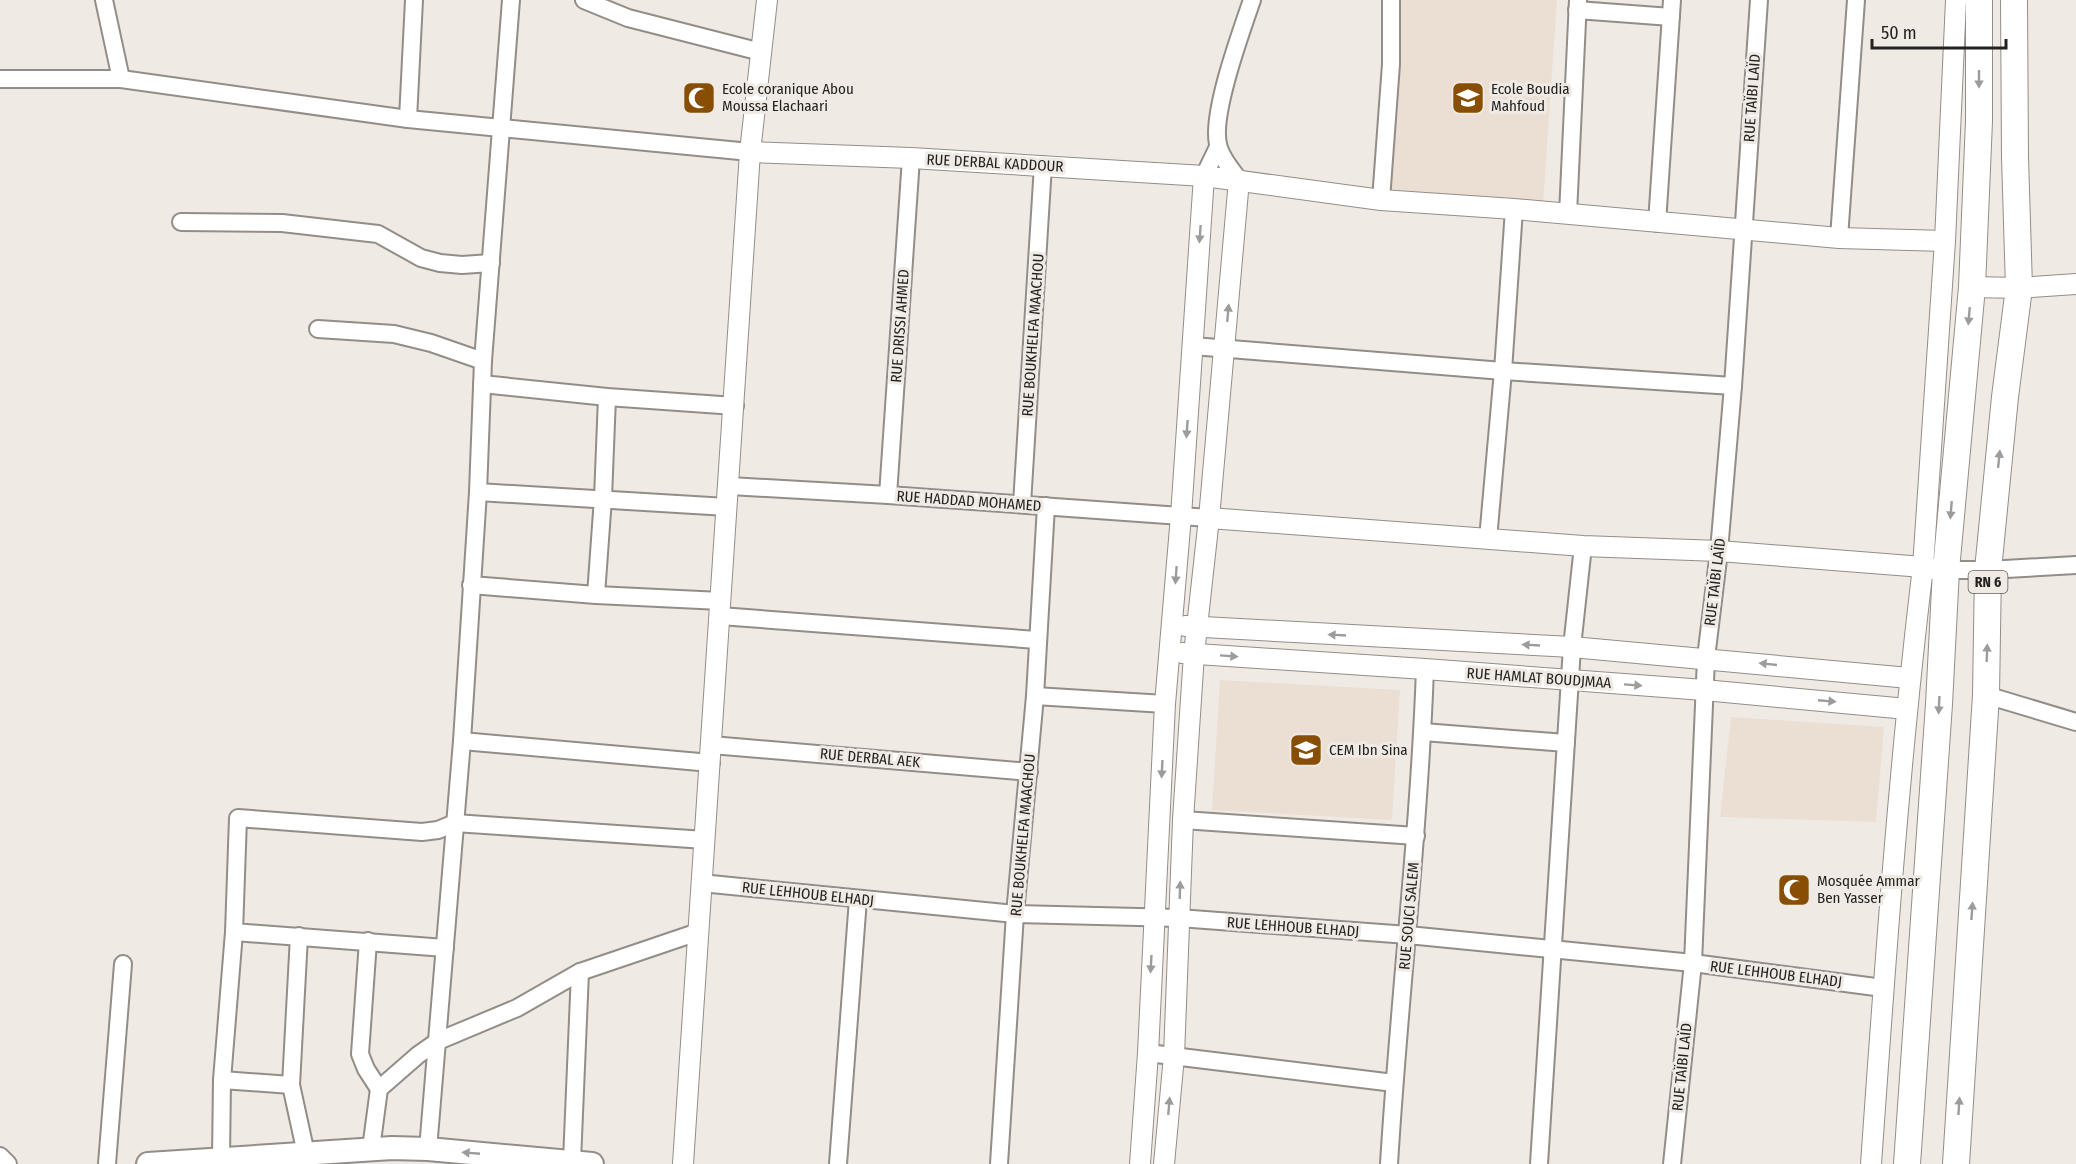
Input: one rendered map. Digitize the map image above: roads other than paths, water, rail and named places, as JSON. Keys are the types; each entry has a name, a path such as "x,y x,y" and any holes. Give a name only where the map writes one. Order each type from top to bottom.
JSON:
{"main road":[{"path":"1907,1164 1938,716 1934,569 1972,287 1979,121 1979,0"},
{"name":"RN 6","path":"1956,1164 1986,695 1988,570 2005,397 2019,288 2014,0"},
{"path":"148,1164 221,1158 308,1158 371,1149 428,1149 582,1162"}],"street":[{"path":"104,0 121,79"},
{"path":"408,119 414,0"},
{"path":"428,1149 462,741 478,492 483,361 510,0"},
{"path":"584,0 627,18 762,52"},
{"path":"684,1164 750,152 767,0"},
{"path":"1140,1164 1166,704 1204,176 1218,147 1217,122 1235,50 1252,0"},
{"path":"1381,200 1391,64 1391,0"},
{"path":"1657,223 1672,0"},
{"name":"RUE TAÏBI LAÏD","path":"1672,1164 1693,963 1706,658 1719,551 1733,386 1759,0"},
{"path":"1839,238 1856,0"},
{"path":"1871,1164 1909,678 1934,569 1956,0"},
{"path":"1568,214 1577,5 1671,17"},
{"path":"0,79 121,79 408,119 750,152"},
{"path":"1164,1164 1174,1056 1183,820 1196,627 1209,518 1239,180 1218,147"},
{"name":"RUE DERBAL KADDOUR","path":"750,152 911,158 1204,176 1381,200 1514,209 1839,238 1946,241"},
{"name":"RUE DRISSI AHMED","path":"888,495 911,158"},
{"name":"RUE BOUKHELFA MAACHOU","path":"1022,504 1043,165"},
{"path":"1488,539 1514,209"},
{"path":"181,222 282,224 378,234 421,258 440,263 462,265 491,263"},
{"path":"1972,287 2019,288 2076,284"},
{"path":"318,329 394,334 431,343 483,361"},
{"path":"1193,346 1503,371 1733,386"},
{"path":"482,384 607,397 735,406"},
{"path":"596,595 607,397"},
{"name":"RUE HADDAD MOHAMED","path":"730,486 1209,518"},
{"path":"478,492 727,507"},
{"name":"RUE BOUKHELFA MAACHOU","path":"999,1164 1015,914 1035,696 1046,506"},
{"path":"1209,518 1583,546 1719,551 1934,569 1988,570 2076,566"},
{"path":"1539,1164 1572,647 1583,546"},
{"path":"471,585 596,595 1037,640"},
{"name":"RUE HAMLAT BOUDJMAA","path":"1173,626 1572,647 1909,678"},
{"name":"RUE HAMLAT BOUDJMAA","path":"1170,653 1704,690 1907,709"},
{"name":"RUE SOUCI SALEM","path":"1389,1164 1416,836 1425,669"},
{"path":"1986,695 2076,722"},
{"path":"1035,696 1166,704"},
{"path":"1423,732 1566,743"},
{"name":"RUE DERBAL AEK","path":"462,741 1029,772"},
{"path":"221,1158 222,1080 234,932 238,818 422,832 438,830 455,823 705,840"},
{"path":"1183,820 1416,836"},
{"name":"RUE LEHHOUB ELHADJ","path":"701,883 1015,914 1179,918 1408,935 1693,963 1883,988"},
{"path":"838,1164 858,899"},
{"path":"234,932 444,948"},
{"path":"379,1089 438,1041 517,1008 580,972 698,932"},
{"path":"299,936 291,1085 308,1158"},
{"path":"368,941 360,1054 366,1069 379,1089 371,1149"},
{"path":"107,1164 123,964"},
{"path":"580,972 582,1162"},
{"path":"1148,1053 1394,1083"},
{"path":"222,1080 291,1085"},
{"path":"0,1156 8,1164"}],"place":[{"name":"Ecole coranique Abou Moussa Elachaari","path":"699,98"},
{"name":"Ecole Boudia Mahfoud","path":"1468,98"},
{"name":"CEM Ibn Sina","path":"1306,750"},
{"name":"Mosquée Ammar Ben Yasser","path":"1794,890"}]}
